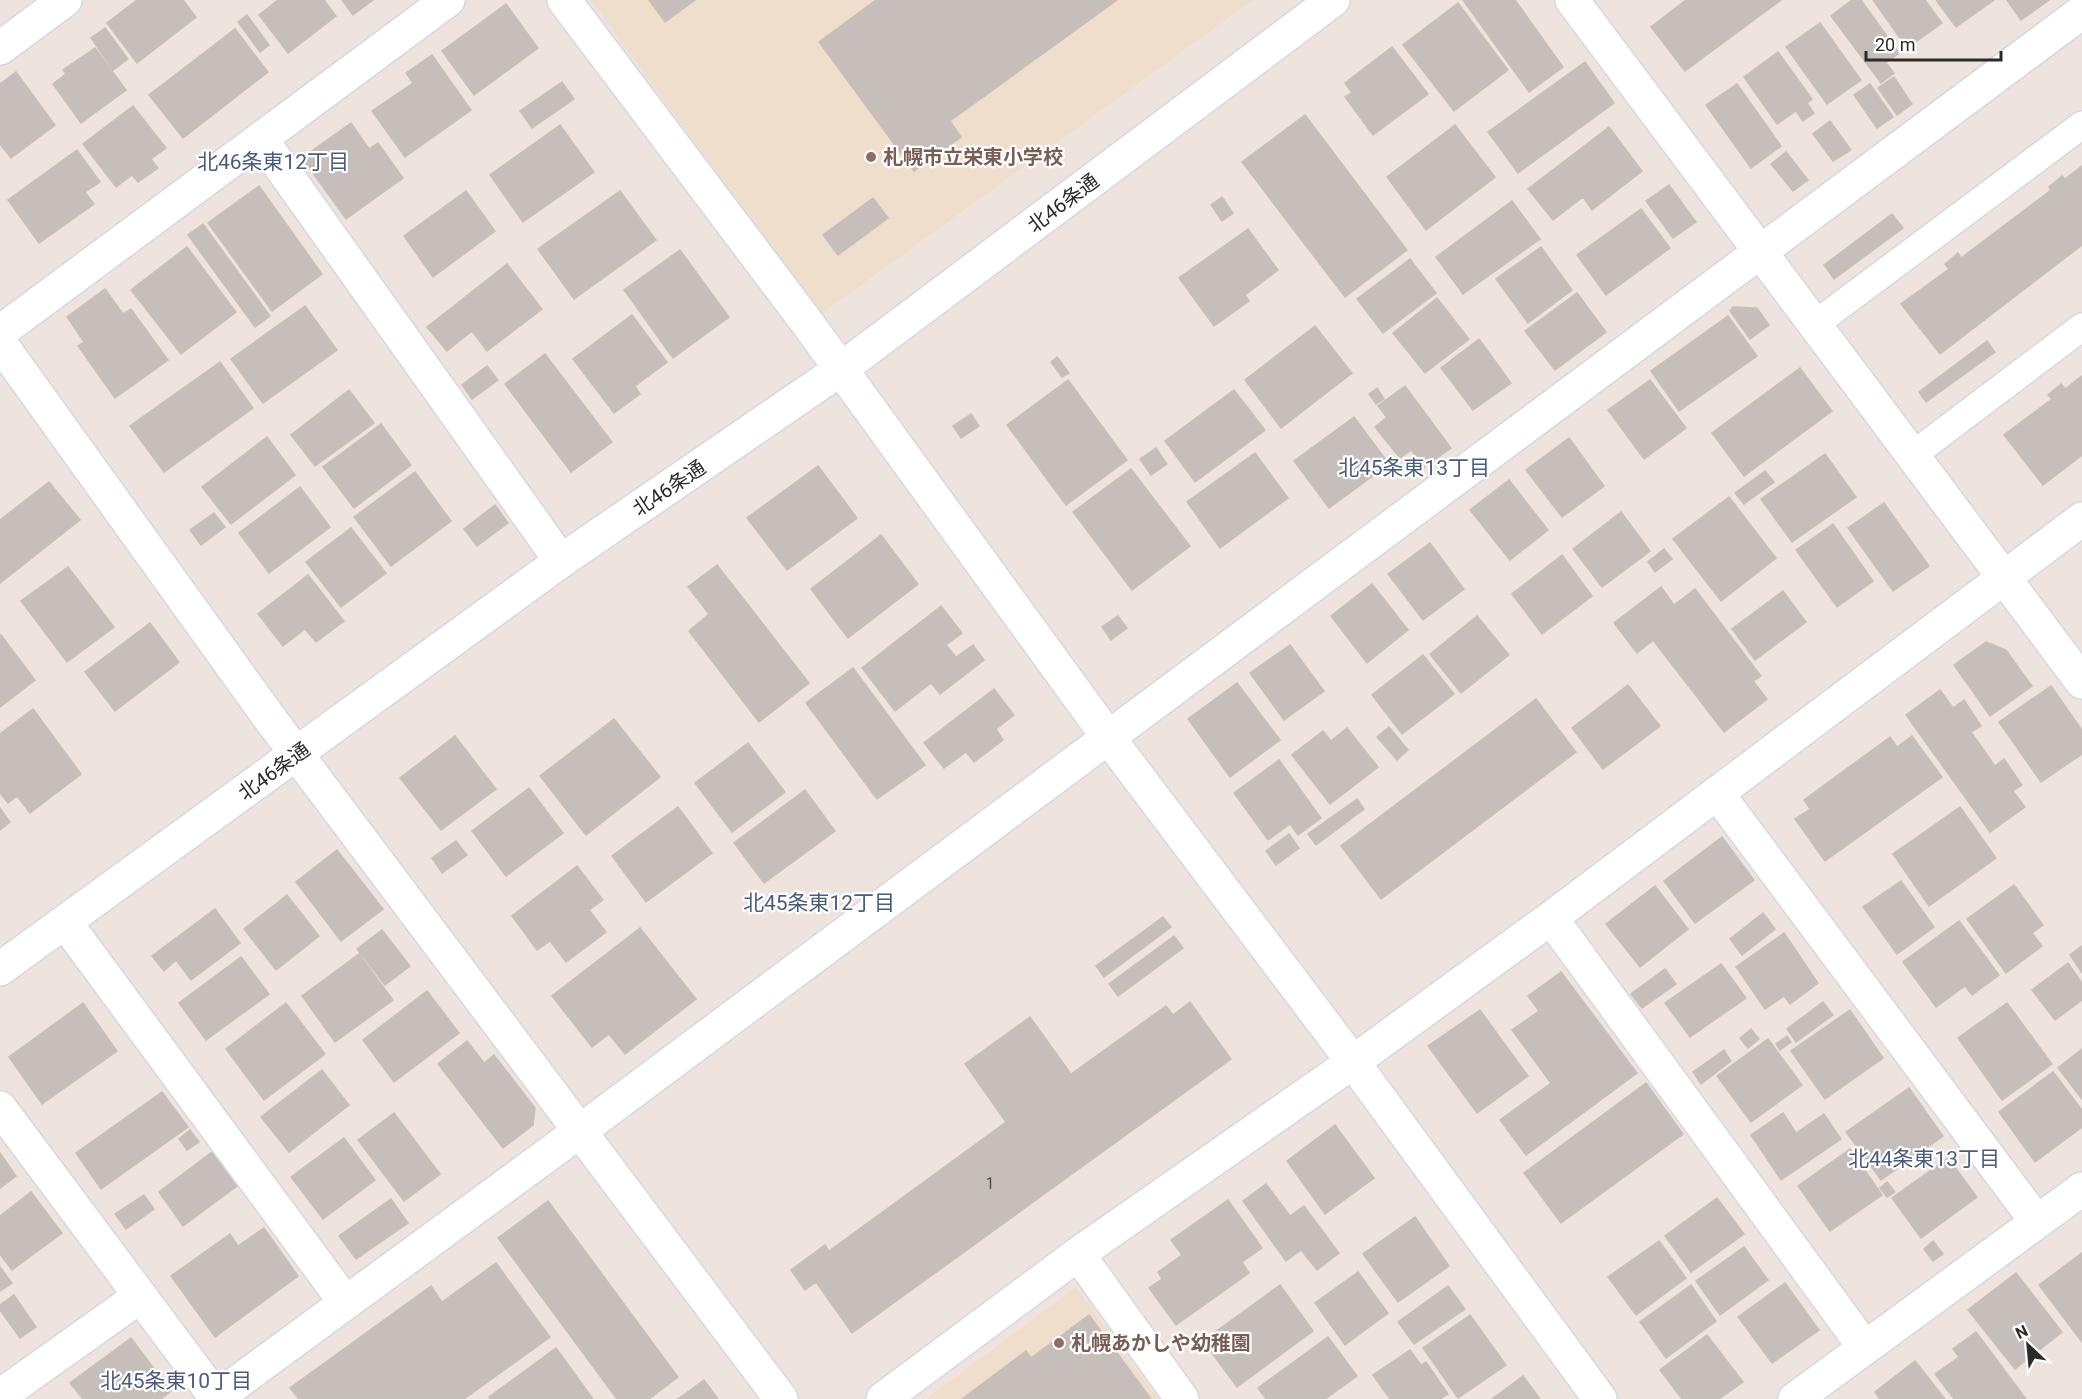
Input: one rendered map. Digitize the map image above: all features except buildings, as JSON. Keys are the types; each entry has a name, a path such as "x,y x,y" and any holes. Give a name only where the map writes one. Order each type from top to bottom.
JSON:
{"street":[{"path":"0,48 65,0"},
{"path":"0,332 448,0"},
{"path":"564,0 841,369 1108,737 1353,1062 1600,1399"},
{"name":"北46条通","path":"0,969 561,561 841,369 1333,0"},
{"path":"1572,0 1759,253 2006,577 2082,682"},
{"path":"0,1108 139,1297 217,1398 580,1131 2082,12"},
{"path":"261,139 561,561"},
{"path":"0,343 297,754 781,1399"},
{"path":"883,1399 1078,1254 1353,1062 1551,918 2082,519"},
{"path":"1717,793 2037,1222"},
{"path":"1551,918 1865,1348"},
{"path":"65,922 345,1302"},
{"path":"1795,1399 2082,1189"},
{"path":"1078,1254 1182,1399"},
{"path":"0,1396 139,1297"}],"lane":[{"path":"1814,325 2082,126"},
{"path":"1914,454 2082,327"}],"shaded area":[{"name":"札幌市立栄東小学校","path":"591,0 1253,0 820,315"},
{"name":"札幌あかしや幼稚園","path":"1076,1287 1158,1399 926,1399"}],"place":[{"name":"札幌市立栄東小学校","path":"871,157"},
{"name":"札幌あかしや幼稚園","path":"1059,1343"}],"district":[{"name":"北46条東12丁目","path":"273,162"},
{"name":"北45条東13丁目","path":"1414,468"},
{"name":"北45条東12丁目","path":"819,903"},
{"name":"北44条東13丁目","path":"1924,1159"},
{"name":"北45条東10丁目","path":"176,1381"}]}
